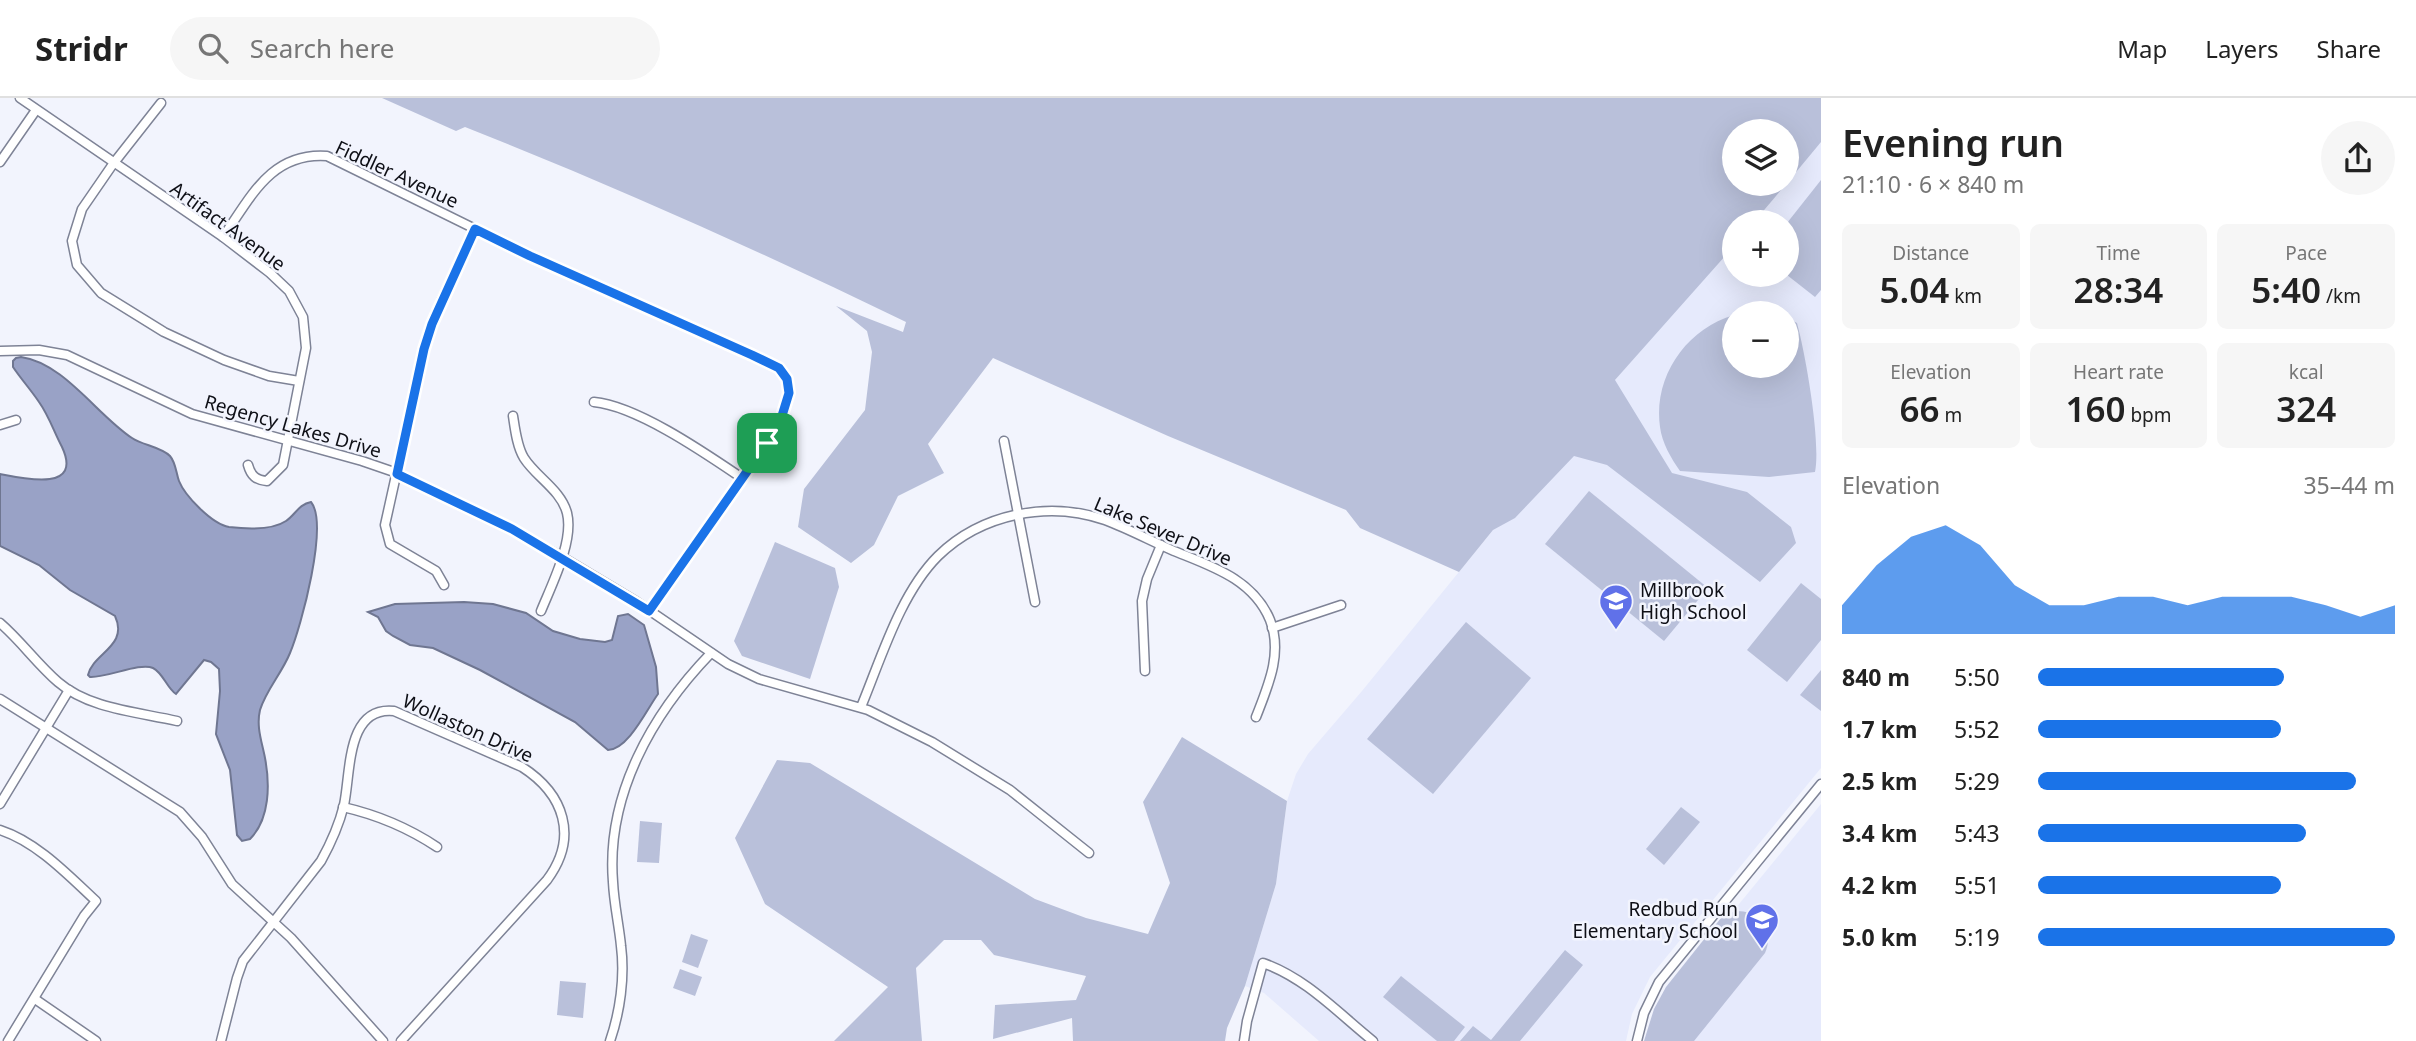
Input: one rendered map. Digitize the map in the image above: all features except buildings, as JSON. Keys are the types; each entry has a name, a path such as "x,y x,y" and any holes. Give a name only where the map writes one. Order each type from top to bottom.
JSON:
{"street":[{"name":"Artifact Avenue","path":"20,98 223,237 289,291 303,317 306,348 283,466 267,481 252,476 248,465"},
{"path":"160,103 82,209 72,241 76,265 101,293 164,332 224,360 269,376 299,381"},
{"path":"0,162 36,110"},
{"name":"Fiddler Avenue","path":"223,237 255,192 275,170 293,159 310,155 327,156 530,256 779,368 789,387 786,406 767,443 649,611"},
{"path":"444,585 436,570 390,544 385,526 428,337 442,299 475,229"},
{"name":"Regency Lakes Drive","path":"0,351 39,350 67,355 192,414 362,461 397,474 512,529 562,557 711,653 759,678 861,707 932,742 1040,811 1089,853"},
{"path":"594,402 629,411 699,450 742,478"},
{"path":"513,416 523,456 559,496 567,512 568,533 562,557 541,611"},
{"path":"0,425 16,420"},
{"path":"1004,441 1035,602"},
{"name":"Lake Sever Drive","path":"861,707 900,614 925,571 936,558 962,537 992,521 1018,514 1051,510 1105,520 1243,584 1262,606 1275,639 1274,666 1255,717"},
{"path":"1145,671 1142,601 1147,579 1161,545"},
{"path":"1272,628 1341,605"},
{"path":"0,623 69,690 99,703 177,721"},
{"path":"610,1041 617,1017 622,968 622,948 612,881 614,833 624,789 639,754 681,689 711,653"},
{"path":"0,804 69,690"},
{"path":"0,699 180,812 202,837 232,884 275,922 383,1041"},
{"name":"Wollaston Drive","path":"221,1041 243,961 275,922 331,843 343,807 359,727 370,715 384,710 394,711 522,767 540,778 561,812 564,839 555,871 401,1041"},
{"path":"1637,1041 1644,1013 1659,982 1821,784"},
{"path":"343,807 390,820 420,835 437,848"},
{"path":"0,830 16,836 39,852 96,901 84,916 8,1041"},
{"path":"1244,1041 1263,963 1283,970 1301,981 1373,1041"},
{"path":"35,999 96,1041"}],"shaded area":[{"path":"382,98 1821,98 1821,142 1799,169 1799,119 1722,119 1722,196 1776,196 1764,210 1722,210 1722,260 1615,380 1672,473 1747,492 1791,527 1796,543 1760,582 1607,465 1574,456 1515,518 1493,530 1459,572 1360,528 1346,510 1168,436 993,358 928,444 944,473 898,496 874,545 851,563 798,527 804,489 865,410 872,352 867,331 836,306 903,332 906,322 632,196 465,127 456,131"},
{"name":"Millbrook High School","path":"1821,127 1821,768 1650,977 1632,1014 1626,1041 1319,1041 1264,993 1245,986 1276,884 1287,801 1296,774 1308,754 1722,249 1722,287 1799,287 1799,210 1754,210 1765,196 1799,196 1799,154"},
{"path":"1821,180 1821,290 1815,297 1799,284 1797,210"},
{"path":"1722,320 1722,378 1799,378 1799,332 1814,421 1815,472 1769,477 1680,471 1667,450 1661,433 1659,408 1662,390 1676,358 1688,343"},
{"path":"21,357 52,369 132,438 170,456 187,494 207,515 222,525 266,528 286,521 300,507 311,502 316,514 317,531 311,576 290,653 260,710 259,728 268,779 267,801 257,831 250,839 242,841 237,835 230,770 216,734 219,669 204,660 176,694 153,668 132,668 90,677 88,675 91,667 109,649 117,635 115,616 70,590 39,565 0,546 0,474 36,480 58,477 65,471 66,461 62,447 46,413 13,367 13,361"},
{"path":"1589,491 1708,588 1664,641 1545,544"},
{"path":"775,542 835,568 839,587 810,679 742,656 734,641"},
{"path":"1801,583 1821,599 1821,640 1787,682 1747,650"},
{"path":"395,604 493,604 526,613 553,631 580,639 605,642 612,640 618,616 628,614 644,625 656,667 658,694 630,736 623,743 608,750 575,722 480,670 433,648 410,645 393,636 386,631 378,617 368,612"},
{"path":"1466,622 1531,678 1433,794 1367,739"},
{"path":"1821,670 1821,711 1800,695"},
{"path":"1182,737 1287,801 1276,884 1245,986 1227,1028 1225,1041 1073,1041 1072,1018 993,1039 995,1005 1076,1000 1086,976 994,955 981,940 944,940 916,968 922,1041 834,1041 888,987 765,904 735,838 777,760 810,763 1035,899 1086,918 1148,934 1170,883 1143,802"},
{"name":"Redbud Run Elementary School","path":"1821,804 1821,1041 1649,1041 1676,981"},
{"path":"1681,807 1700,822 1664,865 1646,849"},
{"path":"640,821 662,823 659,863 637,862"},
{"path":"1735,911 1752,914 1763,923 1768,936 1765,953 1694,1041 1644,1041 1654,1009 1666,987 1721,918"},
{"path":"691,934 708,940 698,968 682,962"},
{"path":"1565,950 1583,965 1520,1041 1460,1041 1473,1026 1491,1040"},
{"path":"680,969 702,977 695,996 673,988"},
{"path":"1401,976 1465,1027 1454,1041 1437,1041 1383,997"},
{"path":"560,981 586,983 583,1018 557,1015"}],"place":[{"name":"Millbrook High School","path":"1616,631"},
{"name":"Redbud Run Elementary School","path":"1762,950"}],"route":[{"path":"475,229 779,368 787,379 789,393 781,419 767,443 649,611 512,529 397,474 424,349 442,299 475,229"}]}
